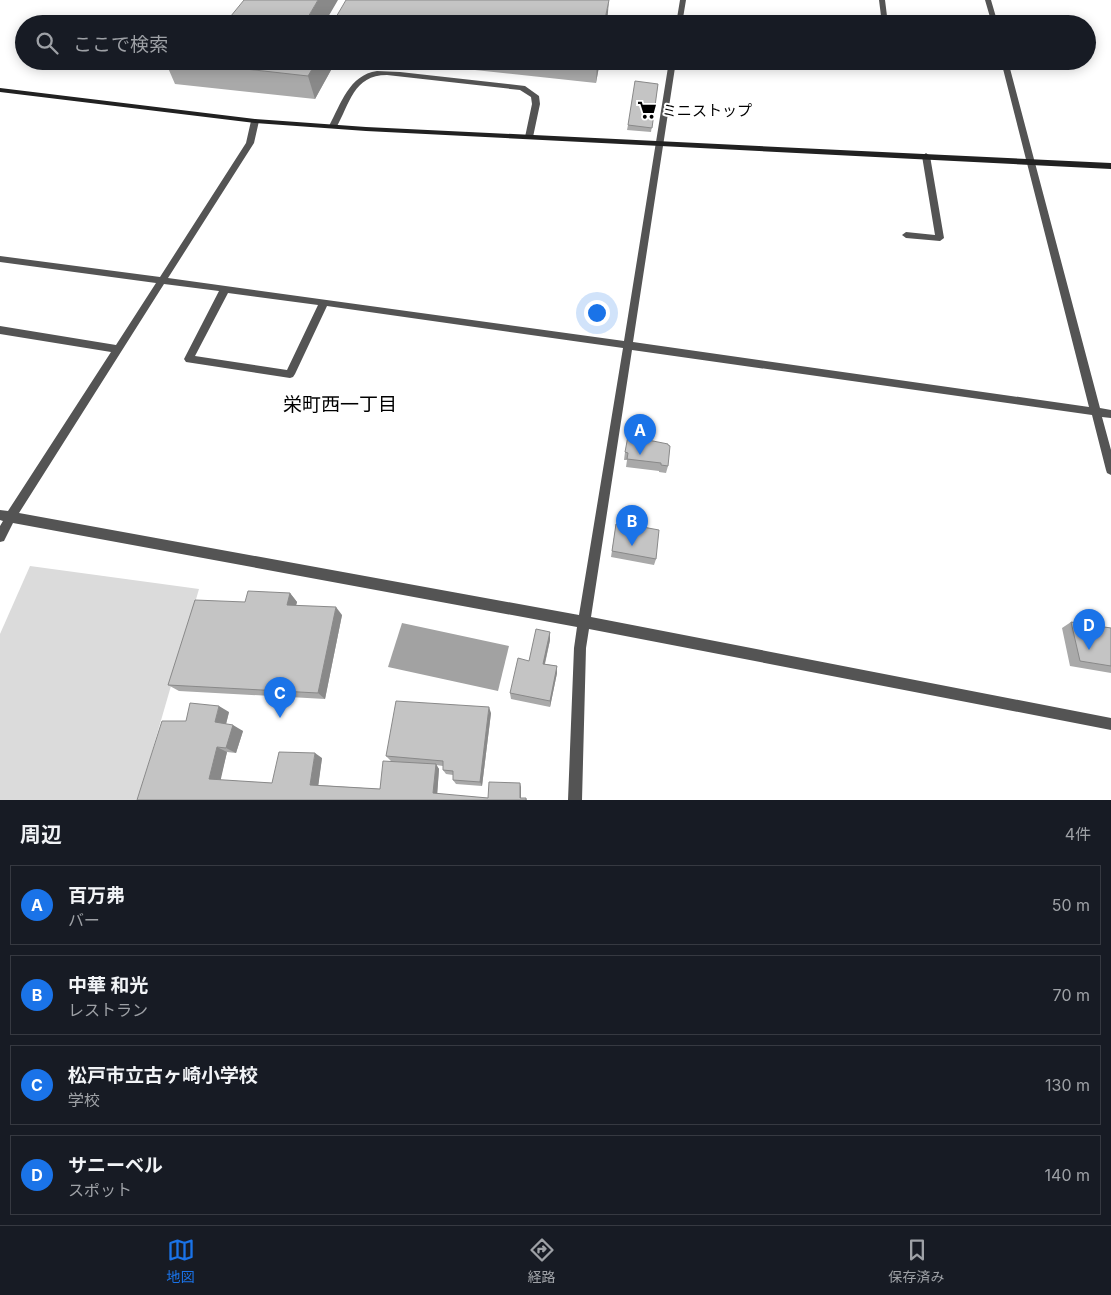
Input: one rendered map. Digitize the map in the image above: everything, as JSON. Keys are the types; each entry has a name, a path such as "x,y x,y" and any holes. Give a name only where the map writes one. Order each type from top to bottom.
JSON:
{"street":[{"path":"680,15 683,0"},
{"path":"882,0 884,15"},
{"path":"988,0 992,15"},
{"path":"575,800 580,648 672,70"},
{"path":"1006,70 1111,470"},
{"path":"333,126 360,80 373,74 391,74 522,88 535,96 536,104 529,136"},
{"path":"0,90 255,121 1111,166"},
{"path":"0,537 5,517 118,348 250,143 255,121"},
{"path":"906,234 940,238 926,156"},
{"path":"0,259 324,302 1111,414"},
{"path":"225,289 189,359 290,374 324,302"},
{"path":"0,330 118,348"},
{"path":"5,517 584,622 1111,724"}],"shaded area":[{"path":"30,566 199,589 138,800 0,800 0,634"},
{"path":"402,623 509,646 498,691 388,667"}],"building":[{"path":"244,0 318,0 309,15 232,15"},
{"path":"346,0 609,0 606,15 337,15"},
{"path":"254,70 312,70 308,76"},
{"path":"635,81 658,84 652,128 628,125"},
{"path":"628,436 668,444 670,446 668,466 661,465 661,463 627,459 628,453 625,452"},
{"path":"621,523 659,530 656,559 612,551 616,524 620,525"},
{"path":"248,591 290,593 287,605 336,607 318,693 168,685 195,600 245,602"},
{"path":"1071,622 1111,628 1111,666 1080,661"},
{"path":"536,629 550,632 543,664 557,666 550,701 510,693 518,658 529,661"},
{"path":"396,701 489,707 480,782 453,780 453,771 443,770 443,761 386,756"},
{"path":"190,703 219,706 215,722 233,725 226,748 217,747 209,779 272,783 279,752 315,753 310,785 380,789 383,761 436,764 433,793 488,798 489,782 520,783 520,798 526,798 526,800 137,800 162,721 186,721"}],"place":[{"name":"ミニストップ","path":"647,110"},
{"name":"百万弗","path":"640,455"},
{"name":"中華 和光","path":"632,546"},
{"name":"サニーベル","path":"1089,650"},
{"name":"松戸市立古ヶ崎小学校","path":"280,718"}],"district":[{"name":"栄町西一丁目","path":"340,404"}]}
